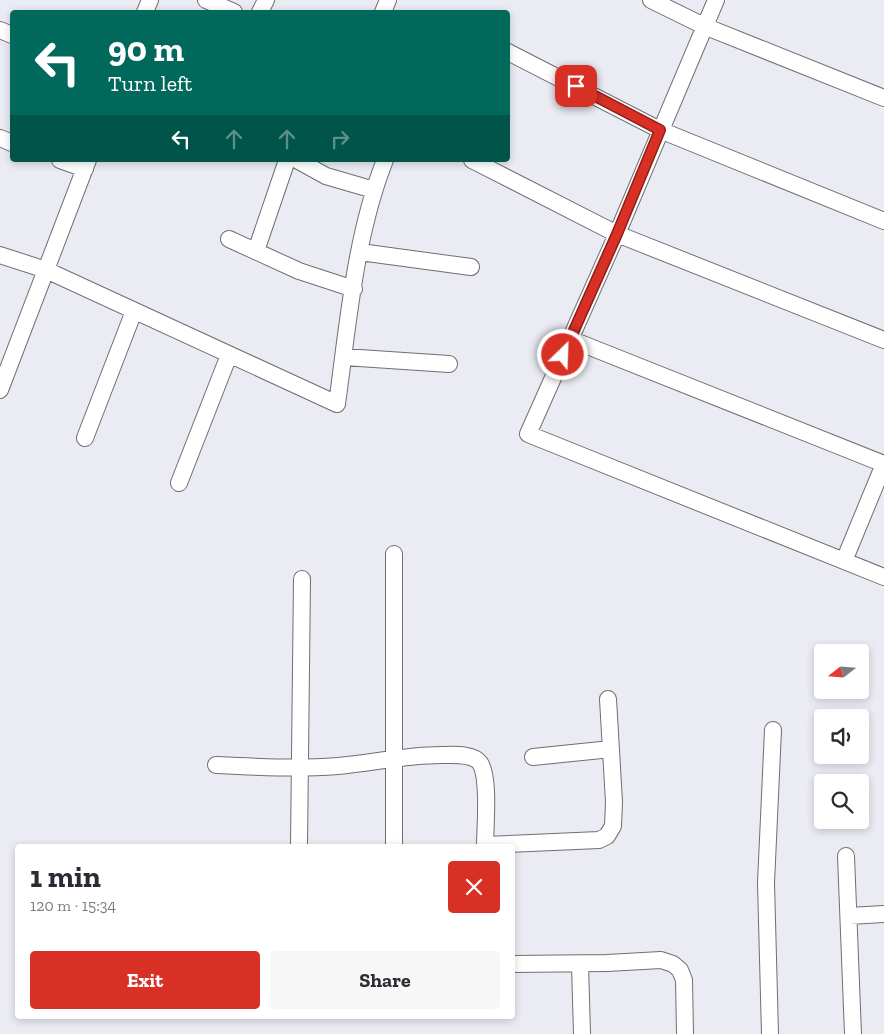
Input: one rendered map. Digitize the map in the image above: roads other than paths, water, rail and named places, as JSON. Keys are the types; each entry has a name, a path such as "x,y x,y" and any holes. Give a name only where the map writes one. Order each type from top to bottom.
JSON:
{"street":[{"path":"206,0 229,10"},
{"path":"650,0 704,26 884,98"},
{"path":"716,0 617,234 528,434 884,577"},
{"path":"510,53 660,130 884,221"},
{"path":"0,390 86,164 73,162"},
{"path":"256,251 286,162"},
{"path":"301,162 326,176 374,190"},
{"path":"0,255 46,270 337,404 360,252 374,190 384,162"},
{"path":"476,162 617,234 884,340"},
{"path":"229,239 300,271 354,289"},
{"path":"360,252 471,267"},
{"path":"86,438 134,311"},
{"path":"570,339 884,464 844,561"},
{"path":"179,483 230,355"},
{"path":"344,357 449,364"},
{"path":"394,554 394,844"},
{"path":"298,844 302,579"},
{"path":"515,844 599,840 607,836 613,826 614,802 608,699"},
{"path":"770,1034 766,883 773,730"},
{"path":"533,757 611,749"},
{"path":"216,765 300,768 339,766 394,758 440,755 470,756 479,761 484,771 486,785 484,844"},
{"path":"846,856 853,1034"},
{"path":"849,916 884,914"},
{"path":"515,964 580,964 662,960 674,964 680,970 684,980 685,1034"},
{"path":"580,964 582,1034"}]}
